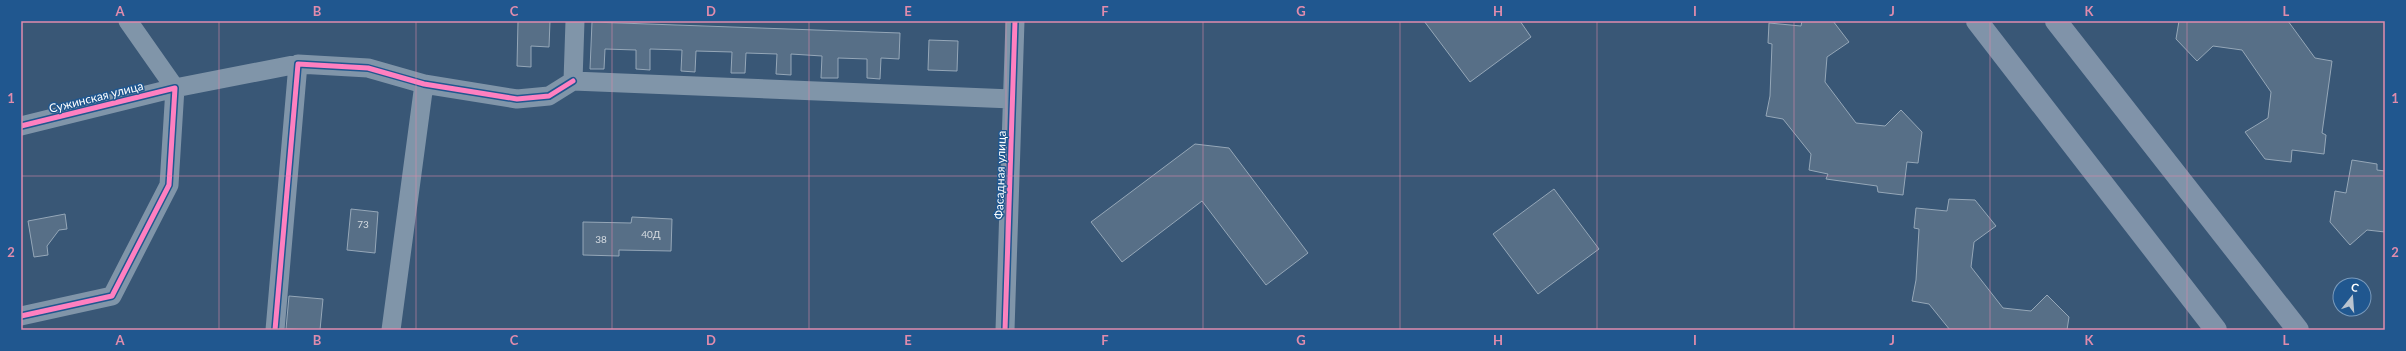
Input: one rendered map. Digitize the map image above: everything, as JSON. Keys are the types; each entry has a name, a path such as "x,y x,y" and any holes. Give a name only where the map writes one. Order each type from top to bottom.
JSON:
{"main road":[{"path":"1978,21 2216,330"},
{"path":"2056,21 2298,330"}],"street":[{"path":"21,316 112,296 169,185 175,88 128,21"},
{"path":"575,21 573,81 1012,99"},
{"name":"Фасадная улица","path":"1005,330 1015,21"},
{"path":"275,330 298,64"},
{"name":"Сужинская улица","path":"21,126 175,88 298,64 368,68 424,84 517,99 549,96 573,81"},
{"path":"391,330 424,84"}],"building":[{"path":"518,21 550,21 549,47 531,46 531,67 517,66"},
{"path":"1424,21 1520,21 1531,37 1470,82"},
{"path":"1802,21 1833,21 1849,42 1827,57 1825,82 1856,123 1885,126 1901,110 1922,132 1918,163 1907,162 1903,195 1878,192 1877,186 1826,179 1828,174 1809,170 1811,154 1783,119 1766,116 1770,96 1772,44 1768,43 1769,23 1801,26"},
{"path":"2179,21 2288,21 2315,58 2332,61 2322,133 2326,135 2324,154 2292,150 2291,162 2265,159 2245,132 2268,118 2271,92 2242,50 2213,46 2197,61 2176,39"},
{"path":"592,22 900,33 899,59 881,58 880,79 867,78 867,59 838,58 838,78 821,78 822,56 791,54 791,75 776,74 777,54 746,53 745,73 731,73 732,52 696,51 695,72 681,71 682,50 650,49 650,70 636,69 636,50 605,49 604,69 590,69"},
{"path":"929,40 958,41 957,71 928,70"},
{"path":"1195,144 1229,148 1308,253 1266,285 1202,201 1122,262 1091,222"},
{"path":"2352,160 2377,164 2377,170 2385,171 2385,232 2367,230 2350,245 2330,222 2335,191 2346,193"},
{"path":"1554,189 1599,249 1538,294 1493,234"},
{"path":"1949,199 1975,200 1996,226 1974,242 1971,267 2003,308 2031,311 2047,295 2069,317 2067,330 1950,330 1929,304 1912,301 1916,280 1919,229 1914,228 1916,208 1947,211"},
{"path":"351,209 378,212 375,253 347,250"},
{"path":"65,214 67,229 59,230 47,246 48,255 34,257 28,221"},
{"path":"632,217 672,219 671,251 619,250 619,256 583,255 583,222 631,223"},
{"path":"289,296 323,299 320,330 286,329"}],"cycle path":[{"path":"1005,330 1015,21"},
{"path":"275,330 298,64 368,68 424,84 517,99 549,96 573,81"},
{"path":"21,126 175,88 169,185 112,296 21,316"}]}
